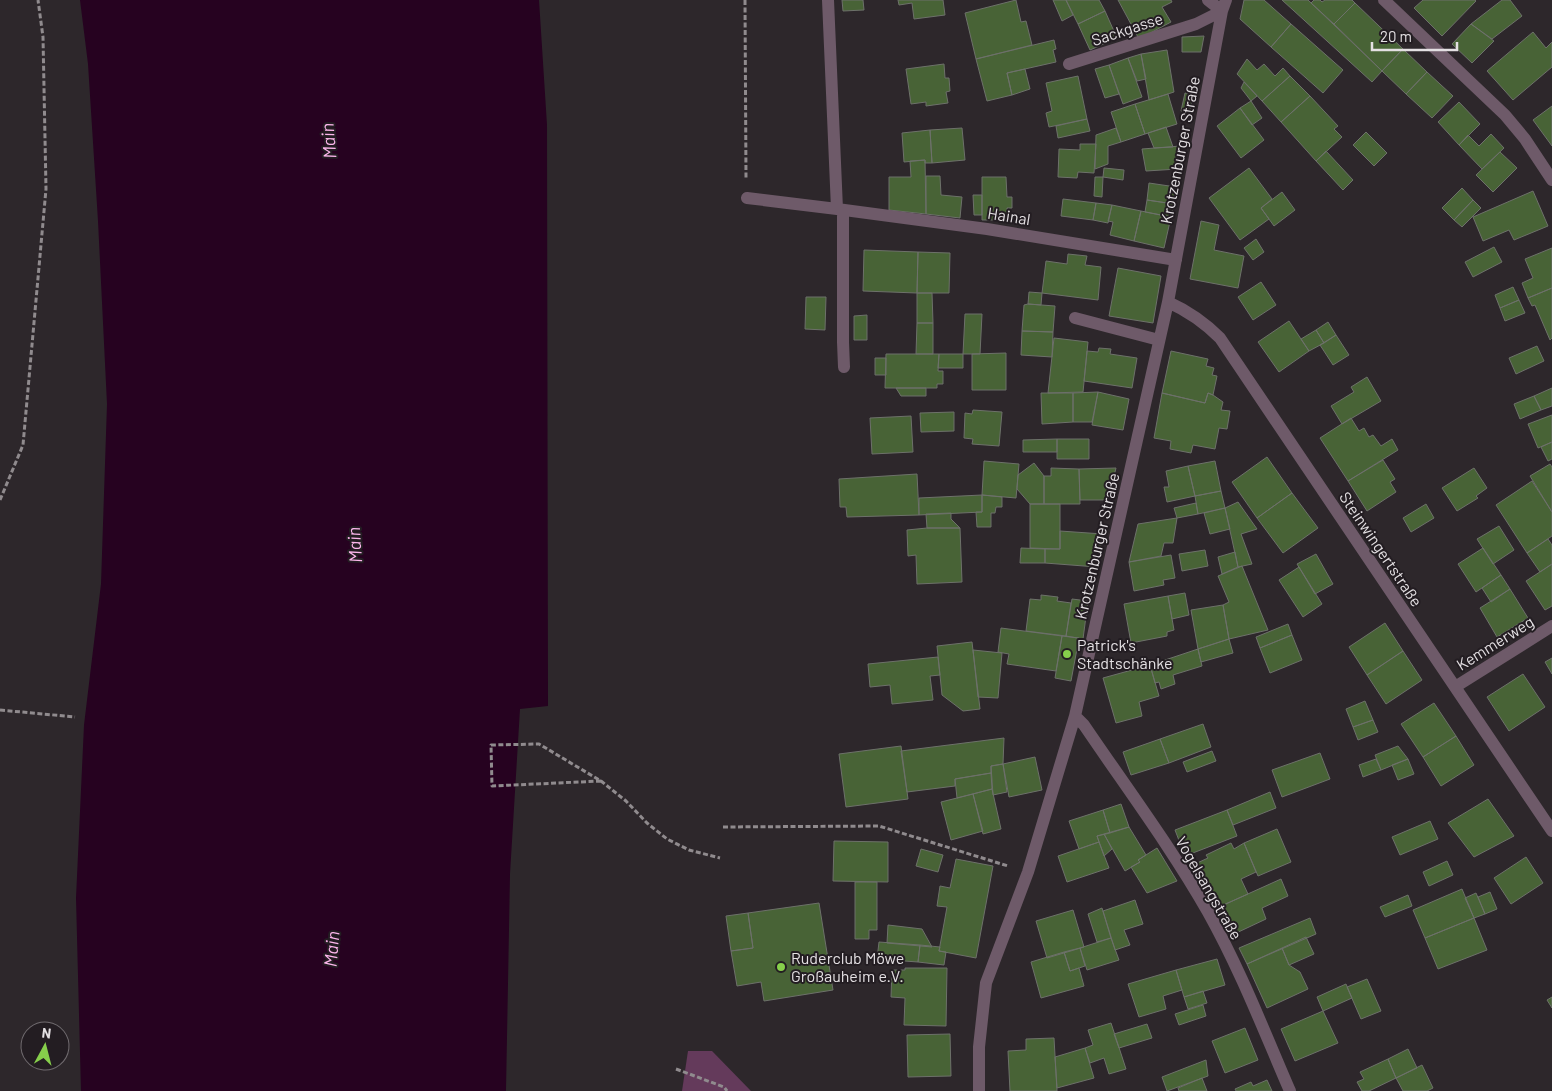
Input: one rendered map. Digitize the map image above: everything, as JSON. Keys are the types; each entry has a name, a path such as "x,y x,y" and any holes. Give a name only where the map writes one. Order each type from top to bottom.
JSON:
{"street":[{"path":"828,0 840,209 844,367"},
{"path":"1208,0 1224,5"},
{"path":"1384,0 1505,116 1525,139 1552,180"},
{"name":"Sackgasse","path":"1069,64 1196,24 1224,5"},
{"name":"Krotzenburger Straße","path":"979,1091 979,1047 986,983 1028,872 1075,716 1168,302 1224,5"},
{"name":"Hainal","path":"746,198 987,229 1176,260"},
{"name":"Steinwingertstraße","path":"1168,302 1192,314 1220,338 1552,831"},
{"path":"1075,318 1159,340"},
{"name":"Kemmerweg","path":"1455,687 1552,626"},
{"name":"Vogelsangstraße","path":"1075,716 1084,725 1179,863 1209,914 1247,993 1290,1091"}],"path":[{"path":"0,500 23,445 46,189 43,37 38,0"},
{"path":"745,0 746,198"},
{"path":"0,710 76,717"},
{"path":"601,781 492,786 491,745 539,744 601,781 667,839 690,850 720,858"},
{"path":"723,827 879,826 1028,872"},
{"path":"676,1069 724,1087 728,1091"}],"shaded area":[{"path":"688,1051 712,1051 751,1091 682,1091"}],"water":[{"name":"Main","path":"80,0 539,0 547,125 548,706 520,709 510,874 506,1091 81,1091 76,898 84,725 101,584 107,404 88,64"}],"building":[{"path":"842,0 863,0 864,10 843,11"},
{"path":"898,0 943,0 945,15 914,19 912,3 899,5"},
{"path":"1016,0 1021,22 1026,21 1032,45 976,59 965,13"},
{"path":"1053,0 1066,0 1073,15 1062,21"},
{"path":"1066,0 1099,0 1105,11 1078,24"},
{"path":"1118,0 1171,0 1172,2 1162,7 1171,22 1139,39"},
{"path":"1244,0 1264,0 1291,24 1271,47 1240,19"},
{"path":"1282,0 1308,0 1382,71 1372,82"},
{"path":"1314,0 1322,2 1325,0 1352,0 1355,3 1334,24 1311,3"},
{"path":"1423,0 1476,1 1442,36 1414,8"},
{"path":"1502,0 1510,0 1522,16 1492,39 1471,24"},
{"path":"1355,3 1403,49 1382,71 1334,24"},
{"path":"1105,11 1117,38 1090,50 1078,24"},
{"path":"1291,24 1343,70 1323,93 1271,47"},
{"path":"1471,24 1494,41 1472,63 1452,44"},
{"path":"1533,32 1546,48 1552,42 1552,67 1513,100 1487,71"},
{"path":"1204,36 1201,52 1182,52 1182,37"},
{"path":"1054,40 1056,49 1053,50 1056,62 1007,73 1012,95 987,101 976,59"},
{"path":"1403,49 1427,72 1406,94 1382,71"},
{"path":"1167,50 1174,92 1149,100 1141,54"},
{"path":"1141,54 1146,79 1137,81 1128,58"},
{"path":"1128,58 1142,97 1123,104 1109,65"},
{"path":"1247,59 1257,70 1264,64 1275,76 1283,68 1290,76 1262,101 1237,74"},
{"path":"944,64 945,78 949,78 950,91 946,92 948,103 926,106 926,102 911,104 906,69"},
{"path":"1109,65 1119,94 1105,98 1095,69"},
{"path":"1025,69 1030,89 1012,95 1007,73"},
{"path":"1427,72 1453,96 1432,118 1406,94"},
{"path":"1078,76 1087,119 1049,127 1046,113 1052,111 1046,83"},
{"path":"1290,76 1310,96 1281,122 1262,101"},
{"path":"1244,82 1257,96 1251,101 1241,88"},
{"path":"1185,93 1193,94 1190,112 1181,111"},
{"path":"1168,94 1177,124 1145,134 1135,104"},
{"path":"1310,96 1338,126 1334,129 1342,137 1316,161 1281,122"},
{"path":"1251,101 1262,118 1252,125 1240,108"},
{"path":"1459,102 1480,124 1459,145 1438,122"},
{"path":"1135,104 1145,134 1121,142 1111,112"},
{"path":"1552,106 1552,146 1533,120"},
{"path":"1240,108 1264,140 1241,158 1217,126"},
{"path":"1087,119 1090,131 1058,138 1056,126"},
{"path":"1166,127 1173,147 1154,148 1148,133"},
{"path":"962,128 965,160 932,163 930,130"},
{"path":"1116,128 1121,142 1108,146 1108,164 1095,169 1096,135"},
{"path":"930,130 932,163 925,163 925,160 904,162 902,133"},
{"path":"1366,132 1387,153 1374,166 1353,145"},
{"path":"1491,134 1504,148 1482,169 1459,145 1468,135 1479,146"},
{"path":"1080,144 1096,144 1094,173 1078,172 1077,178 1058,177 1059,149 1080,150"},
{"path":"1181,146 1178,169 1146,171 1142,149"},
{"path":"1326,151 1353,180 1343,190 1316,161"},
{"path":"1500,152 1517,168 1493,192 1476,175"},
{"path":"925,160 926,214 889,210 889,177 911,177 910,161"},
{"path":"1104,168 1124,170 1123,180 1103,177"},
{"path":"1249,168 1272,199 1261,208 1269,219 1240,240 1209,198"},
{"path":"926,176 940,176 941,195 962,197 960,218 926,214"},
{"path":"982,177 1006,177 1007,197 1012,197 1012,208 1007,208 1008,220 982,220"},
{"path":"1095,177 1103,177 1102,197 1094,196"},
{"path":"1149,183 1176,187 1174,204 1147,200"},
{"path":"1462,188 1473,200 1454,220 1442,208"},
{"path":"1533,191 1548,226 1514,240 1509,230 1483,241 1473,217"},
{"path":"1282,192 1295,210 1274,226 1261,208"},
{"path":"973,195 982,195 982,215 974,215"},
{"path":"1063,199 1096,203 1093,220 1061,216"},
{"path":"1147,200 1174,204 1171,217 1145,212"},
{"path":"1473,200 1481,208 1462,227 1454,220"},
{"path":"1096,203 1112,205 1108,223 1093,220"},
{"path":"1112,205 1141,211 1134,241 1110,235 1113,222 1108,221"},
{"path":"1141,211 1171,217 1164,248 1134,241"},
{"path":"1201,221 1219,225 1214,250 1244,256 1238,288 1190,279"},
{"path":"1256,239 1264,252 1253,260 1244,248"},
{"path":"1494,247 1502,262 1473,277 1465,262"},
{"path":"1552,248 1552,288 1528,298 1522,283 1533,278 1525,259"},
{"path":"864,250 918,252 917,293 863,291"},
{"path":"918,252 950,253 949,293 917,293"},
{"path":"1068,254 1087,256 1085,265 1101,267 1098,300 1042,293 1046,261 1067,264"},
{"path":"1118,268 1161,276 1153,323 1109,316"},
{"path":"1261,282 1276,305 1253,320 1238,297"},
{"path":"1513,287 1519,300 1500,308 1495,295"},
{"path":"1552,288 1552,338 1550,340 1535,305 1532,306 1528,298"},
{"path":"1029,292 1042,293 1041,305 1028,304"},
{"path":"917,293 932,293 933,323 917,323"},
{"path":"806,297 826,297 825,330 805,329"},
{"path":"1519,300 1525,313 1505,321 1500,308"},
{"path":"1024,305 1055,306 1053,332 1022,331"},
{"path":"965,314 982,314 980,354 963,354"},
{"path":"867,315 867,340 854,340 854,316"},
{"path":"1289,321 1309,351 1279,372 1258,342"},
{"path":"1328,322 1336,335 1324,343 1316,330"},
{"path":"917,323 933,323 933,354 916,354"},
{"path":"1316,330 1324,343 1309,351 1301,339"},
{"path":"1022,331 1053,332 1052,357 1021,355"},
{"path":"1336,335 1349,355 1333,365 1320,345"},
{"path":"1054,338 1088,342 1083,392 1048,393"},
{"path":"1537,346 1544,361 1516,374 1509,358"},
{"path":"1099,348 1111,349 1110,354 1137,358 1132,388 1084,381 1087,351 1098,352"},
{"path":"1171,351 1208,359 1206,366 1214,368 1212,375 1217,376 1213,395 1208,393 1205,403 1162,393"},
{"path":"1006,353 1006,390 972,390 972,354"},
{"path":"886,354 939,354 938,371 943,371 943,384 937,384 937,388 885,388"},
{"path":"939,354 963,354 963,368 938,368"},
{"path":"875,358 886,358 886,375 875,375"},
{"path":"1367,377 1381,401 1342,424 1331,406 1354,392 1351,387"},
{"path":"896,388 926,388 926,396 901,396"},
{"path":"1552,388 1552,406 1541,410 1534,396"},
{"path":"1098,392 1092,422 1073,422 1073,393"},
{"path":"1098,392 1129,399 1123,430 1092,425"},
{"path":"1041,393 1073,393 1073,422 1042,424"},
{"path":"1162,393 1205,403 1208,393 1223,402 1221,410 1230,411 1227,429 1219,428 1215,449 1193,445 1191,453 1170,449 1171,441 1154,438"},
{"path":"1534,396 1541,410 1520,419 1514,404"},
{"path":"973,410 1002,412 999,446 972,444 973,439 964,438 965,413 972,414"},
{"path":"954,412 954,431 921,432 920,413"},
{"path":"1552,415 1552,442 1538,448 1528,424"},
{"path":"911,416 913,452 872,454 870,418"},
{"path":"1351,418 1359,431 1364,428 1369,437 1373,435 1381,446 1392,439 1398,450 1348,481 1320,438"},
{"path":"1057,439 1057,452 1023,452 1023,440"},
{"path":"1057,439 1089,439 1089,459 1057,459"},
{"path":"1552,442 1552,459 1548,461 1541,447"},
{"path":"1267,457 1292,493 1257,518 1232,482"},
{"path":"1383,460 1395,479 1390,482 1396,492 1367,511 1348,481"},
{"path":"984,461 1019,464 1016,498 982,495"},
{"path":"1215,461 1221,491 1195,496 1188,466"},
{"path":"1034,463 1044,476 1044,504 1030,504 1017,489 1018,475"},
{"path":"1550,464 1552,467 1552,512 1530,476"},
{"path":"1188,466 1195,496 1167,502 1164,487 1169,487 1166,471"},
{"path":"1051,468 1079,469 1080,504 1044,504 1044,476 1051,476"},
{"path":"1116,468 1108,500 1080,500 1079,469"},
{"path":"1474,468 1487,488 1476,496 1478,498 1457,511 1442,488"},
{"path":"917,474 919,515 847,517 846,507 840,507 839,479"},
{"path":"1532,481 1552,512 1552,536 1527,553 1496,505"},
{"path":"1221,491 1225,508 1198,514 1195,496"},
{"path":"1292,493 1318,528 1283,553 1257,518"},
{"path":"982,495 1002,497 1002,507 996,507 995,513 991,513 991,527 977,527 976,512 982,512"},
{"path":"982,495 982,512 919,515 919,498"},
{"path":"1238,502 1257,529 1241,534 1252,564 1238,567 1225,508"},
{"path":"1196,503 1198,514 1177,518 1174,508"},
{"path":"1030,504 1060,504 1060,549 1030,548"},
{"path":"1426,504 1434,518 1411,532 1403,518"},
{"path":"1225,508 1230,529 1210,534 1204,513"},
{"path":"951,513 951,519 960,528 927,528 926,514"},
{"path":"1177,518 1173,543 1164,543 1161,556 1129,562 1138,524"},
{"path":"1499,526 1514,550 1493,564 1477,539"},
{"path":"960,528 962,582 917,584 916,555 908,556 907,530"},
{"path":"1060,531 1103,534 1097,567 1045,563 1045,549 1060,549"},
{"path":"1548,539 1552,545 1552,564 1540,572 1527,553"},
{"path":"1021,548 1045,549 1045,563 1020,563"},
{"path":"1483,548 1501,575 1476,592 1458,564"},
{"path":"1205,550 1208,566 1182,571 1179,554"},
{"path":"1235,552 1238,567 1222,574 1218,557"},
{"path":"1316,554 1333,584 1315,594 1297,564"},
{"path":"1171,555 1175,578 1163,580 1164,585 1134,591 1129,562"},
{"path":"1552,564 1552,606 1545,610 1526,581"},
{"path":"1242,566 1268,630 1229,639 1223,605 1229,602 1218,576"},
{"path":"1299,567 1322,604 1303,617 1279,580"},
{"path":"1501,575 1510,589 1491,602 1482,588"},
{"path":"1510,589 1528,618 1497,637 1480,608"},
{"path":"1185,593 1189,615 1172,619 1168,596"},
{"path":"1041,595 1058,597 1057,601 1071,603 1066,636 1026,631 1030,599 1041,600"},
{"path":"1168,596 1174,630 1167,632 1167,636 1131,643 1124,604"},
{"path":"1072,599 1088,601 1083,639 1066,636"},
{"path":"1223,605 1229,639 1198,649 1191,610"},
{"path":"1385,623 1403,651 1367,675 1349,647"},
{"path":"1288,624 1292,635 1260,648 1256,637"},
{"path":"1001,628 1062,636 1056,671 1007,664 1009,654 998,652"},
{"path":"1292,635 1302,660 1270,673 1260,648"},
{"name":"Patrick's Stadtschänke","path":"1062,636 1079,638 1071,681 1055,678"},
{"path":"1229,639 1233,653 1201,662 1198,649"},
{"path":"972,642 980,709 963,711 942,695 937,646"},
{"path":"1198,649 1202,666 1173,675 1175,684 1161,689 1159,682 1155,683 1150,665"},
{"path":"973,650 1002,653 998,698 978,697"},
{"path":"1403,651 1422,680 1386,704 1367,675"},
{"path":"938,657 940,675 930,676 933,700 892,704 890,685 870,687 868,664"},
{"path":"1552,658 1552,674 1545,662"},
{"path":"1150,665 1159,696 1139,702 1142,716 1116,723 1103,678"},
{"path":"1523,674 1545,707 1509,731 1487,697"},
{"path":"1365,701 1373,720 1353,727 1346,709"},
{"path":"1434,703 1456,736 1423,757 1401,724"},
{"path":"1373,720 1378,732 1358,740 1353,727"},
{"path":"1203,724 1211,747 1169,763 1160,739"},
{"path":"1456,736 1474,765 1441,786 1423,757"},
{"path":"1004,738 1003,764 991,766 991,773 955,779 955,786 907,792 901,751"},
{"path":"1160,739 1169,763 1131,775 1123,752"},
{"path":"901,746 908,799 846,807 839,754"},
{"path":"1398,746 1408,759 1381,770 1375,755"},
{"path":"1212,751 1216,761 1187,772 1183,762"},
{"path":"1320,753 1330,779 1282,797 1272,770"},
{"path":"1035,757 1042,790 1009,797 1003,764"},
{"path":"1376,759 1381,770 1363,777 1359,765"},
{"path":"1408,759 1414,774 1398,780 1392,765"},
{"path":"1003,764 1007,792 993,795 991,766"},
{"path":"991,773 992,789 957,798 955,779"},
{"path":"992,789 1001,829 983,834 973,794"},
{"path":"1270,792 1276,808 1233,825 1227,810"},
{"path":"973,794 983,831 951,840 941,802"},
{"path":"1488,799 1514,836 1474,857 1448,823"},
{"path":"1121,804 1129,827 1110,833 1103,810"},
{"path":"1103,810 1110,833 1097,836 1099,842 1079,849 1069,821"},
{"path":"1227,810 1237,836 1185,856 1175,830"},
{"path":"1430,821 1438,839 1400,855 1392,837"},
{"path":"1129,827 1146,855 1138,860 1140,862 1125,871 1104,834"},
{"path":"1277,829 1291,862 1258,876 1244,843"},
{"path":"1104,834 1112,849 1104,856 1097,836"},
{"path":"834,841 888,842 888,882 833,881"},
{"path":"1099,842 1109,868 1067,882 1058,856"},
{"path":"1231,843 1234,849 1244,843 1256,872 1241,879 1248,894 1219,907 1195,864 1208,858 1206,855"},
{"path":"1157,848 1177,881 1147,893 1131,867 1140,862 1138,860"},
{"path":"921,849 943,855 938,872 916,866"},
{"path":"1526,857 1543,883 1511,904 1494,878"},
{"path":"956,859 993,866 976,958 939,951 947,907 937,906 940,886 950,888"},
{"path":"1447,861 1453,875 1429,886 1423,872"},
{"path":"1281,879 1288,896 1262,908 1266,919 1232,935 1219,907"},
{"path":"855,882 877,882 877,930 869,930 869,939 855,939"},
{"path":"1462,889 1474,918 1425,938 1413,910"},
{"path":"1490,892 1497,909 1485,914 1478,897"},
{"path":"1476,893 1485,914 1474,918 1465,898"},
{"path":"1408,895 1412,906 1385,917 1380,907"},
{"path":"1135,900 1143,924 1124,930 1130,945 1115,950 1103,911"},
{"name":"Ruderclub Möwe Großauheim e.V.","path":"819,903 833,990 764,1001 761,982 737,986 731,951 753,948 748,913"},
{"path":"1102,908 1111,938 1097,942 1088,914"},
{"path":"1073,910 1084,947 1047,958 1036,921"},
{"path":"748,913 753,948 731,951 726,916"},
{"path":"1310,918 1316,934 1247,964 1239,948"},
{"path":"1474,918 1487,950 1438,969 1425,938"},
{"path":"888,925 922,929 932,947 887,943"},
{"path":"1306,937 1314,954 1289,965 1282,948"},
{"path":"1111,938 1119,960 1087,970 1080,948"},
{"path":"879,942 920,945 918,962 877,959"},
{"path":"920,945 940,947 939,951 946,952 944,965 918,962"},
{"path":"1080,948 1085,966 1070,971 1064,952"},
{"path":"1282,948 1289,965 1300,972 1308,989 1267,1008 1247,964"},
{"path":"1064,952 1070,971 1079,968 1084,986 1041,998 1031,962"},
{"path":"1217,959 1225,985 1184,997 1176,970"},
{"path":"905,968 947,968 946,1026 904,1025 905,998 891,997 892,970 905,970"},
{"path":"1176,970 1182,990 1163,996 1166,1009 1139,1017 1128,984"},
{"path":"1367,979 1381,1011 1361,1019 1347,987"},
{"path":"1346,984 1352,998 1323,1011 1317,997"},
{"path":"1203,991 1207,1003 1188,1009 1184,997"},
{"path":"1552,997 1552,1008 1547,1000"},
{"path":"1203,1005 1206,1016 1179,1025 1175,1014"},
{"path":"1323,1011 1338,1043 1295,1061 1281,1029"},
{"path":"1111,1023 1126,1069 1109,1074 1104,1058 1090,1063 1085,1048 1093,1045 1088,1030"},
{"path":"1147,1024 1152,1038 1119,1048 1114,1034"},
{"path":"1245,1028 1258,1060 1225,1073 1212,1041"},
{"path":"950,1034 951,1076 908,1077 907,1035"},
{"path":"1054,1038 1057,1091 1010,1091 1008,1051 1026,1050 1026,1039"},
{"path":"1085,1048 1094,1078 1057,1088 1055,1057"},
{"path":"1408,1049 1417,1068 1396,1078 1388,1059"},
{"path":"1388,1059 1396,1078 1369,1091 1362,1091 1357,1082 1364,1079 1360,1072"},
{"path":"1206,1060 1208,1076 1167,1091 1162,1077"},
{"path":"1422,1065 1433,1088 1427,1091 1403,1091 1396,1078"},
{"path":"1202,1078 1207,1091 1179,1091 1178,1088"},
{"path":"1267,1080 1272,1091 1236,1091 1235,1089 1251,1082 1253,1086"}],"place":[{"name":"Patrick's Stadtschänke","path":"1067,654"},
{"name":"Ruderclub Möwe Großauheim e.V.","path":"781,967"}]}
